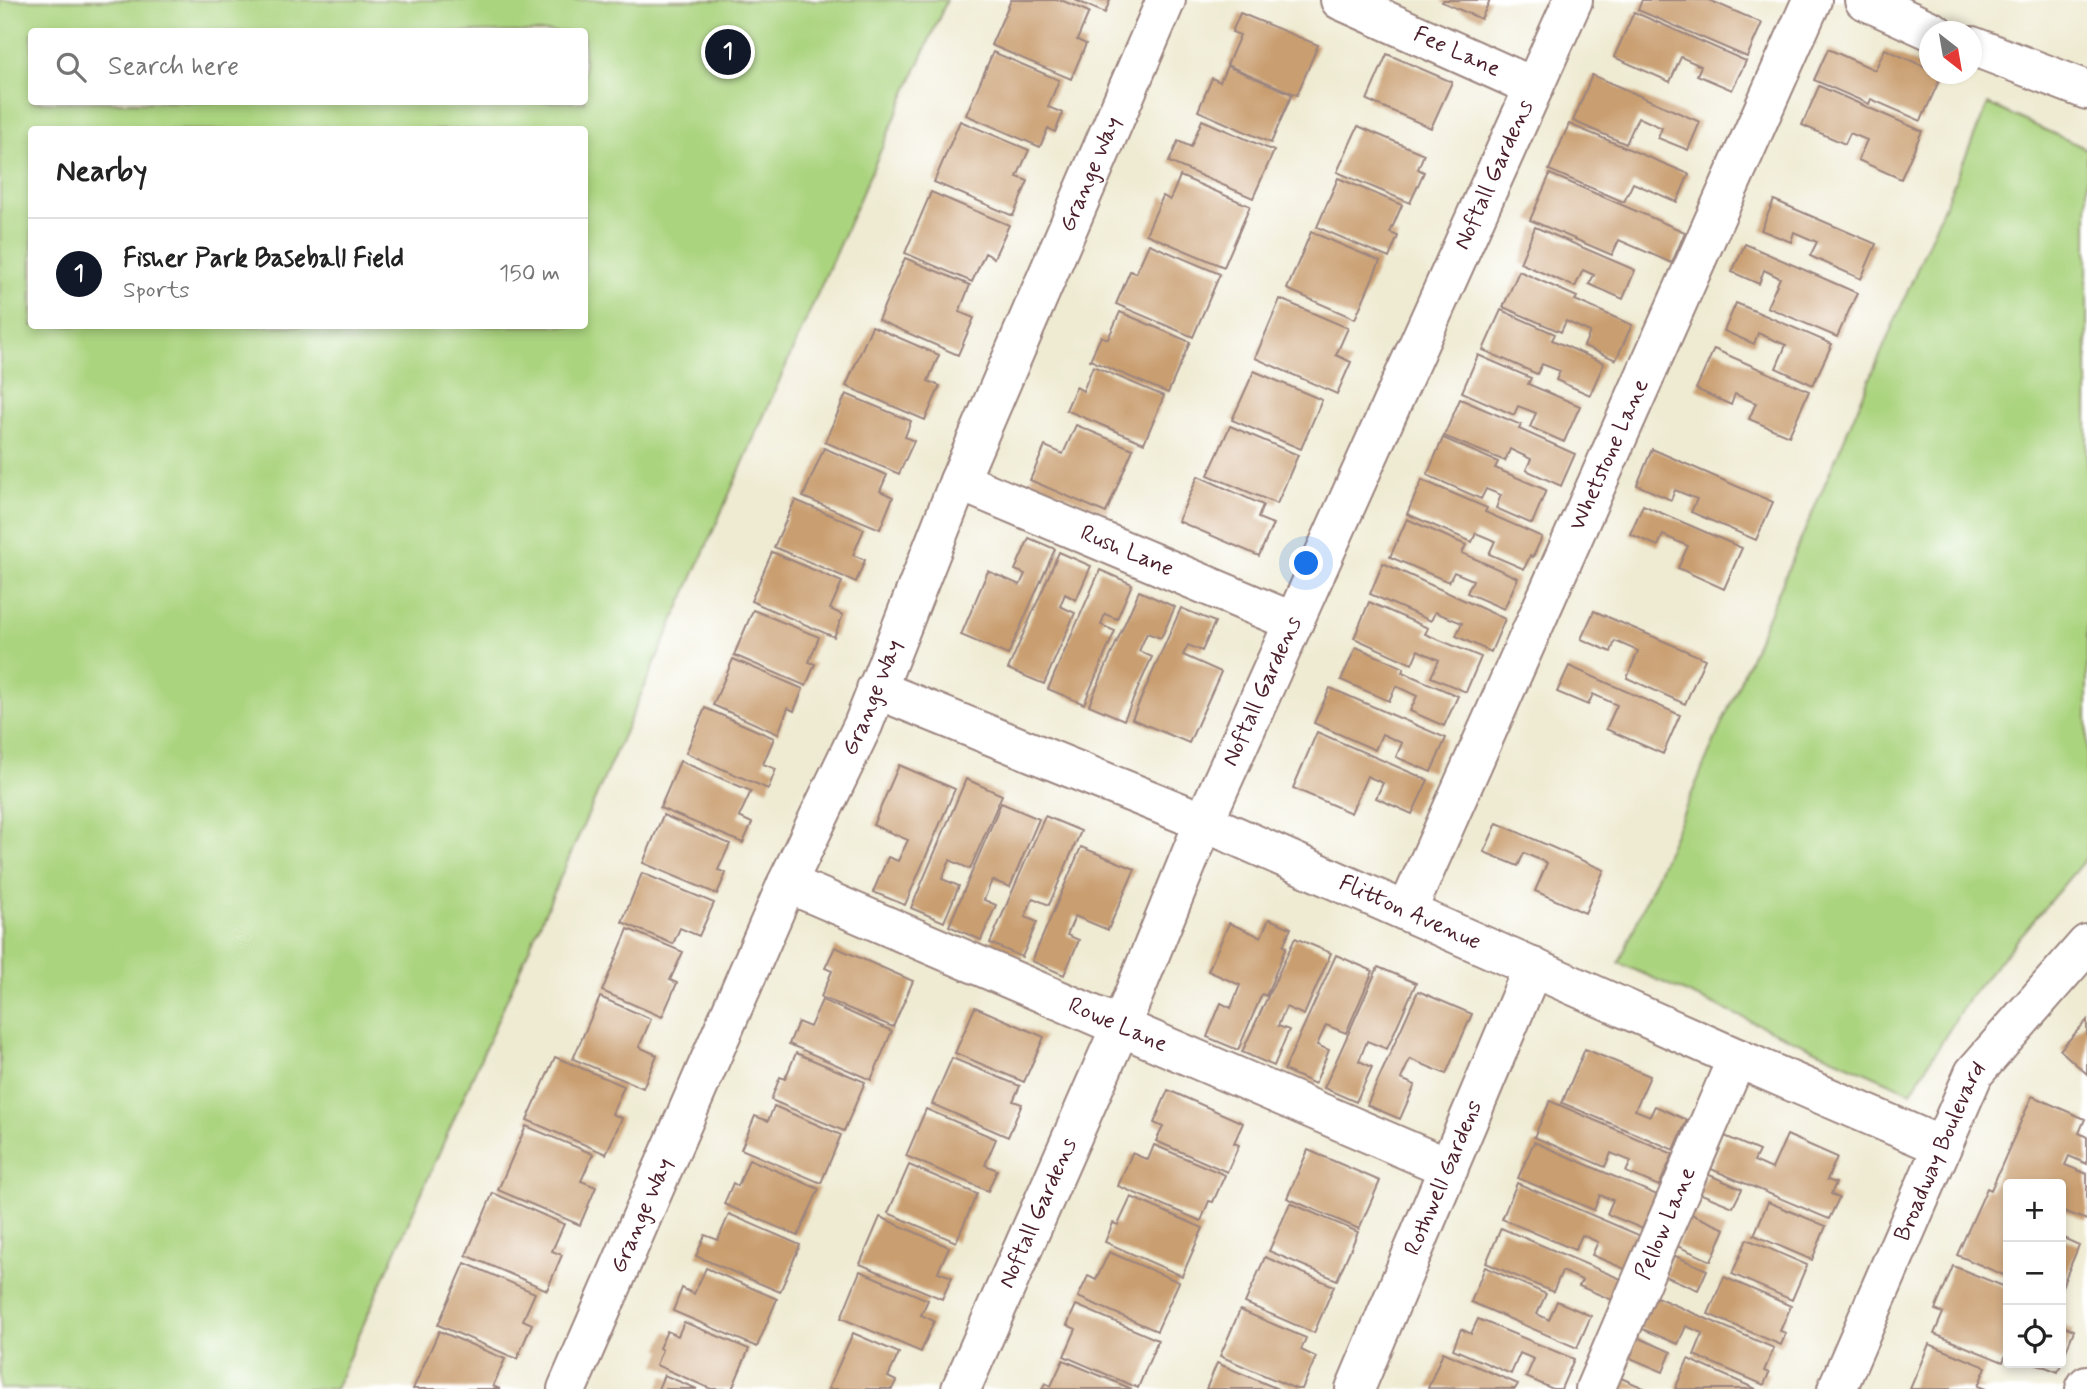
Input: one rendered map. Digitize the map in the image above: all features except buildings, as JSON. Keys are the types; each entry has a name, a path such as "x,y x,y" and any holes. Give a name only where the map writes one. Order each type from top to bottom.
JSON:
{"street":[{"name":"Grange Way","path":"567,1389 787,883 863,725 959,481 1166,0"},
{"name":"Fee Lane","path":"1340,0 1534,87"},
{"name":"Noftall Gardens","path":"961,1389 1120,1028 1204,822 1573,0"},
{"name":"Whetstone Lane","path":"1407,911 1812,0"},
{"path":"1864,0 1914,16"},
{"path":"1982,50 2087,90"},
{"name":"Rush Lane","path":"959,481 1294,622"},
{"name":"Flitton Avenue","path":"876,689 1204,822 1941,1146"},
{"name":"Rowe Lane","path":"787,883 1448,1168"},
{"name":"Broadway Boulevard","path":"1837,1389 1974,1073 2087,944"},
{"name":"Rothwell Gardens","path":"1355,1389 1533,967"},
{"name":"Pellow Lane","path":"1595,1389 1737,1058"}],"green space":[{"path":"0,0 947,0 335,1389 0,1389"},
{"path":"1988,104 2087,149 2087,857 1970,996 1911,1092 1619,963"}],"place":[{"name":"Fisher Park Baseball Field","path":"728,52"}]}
